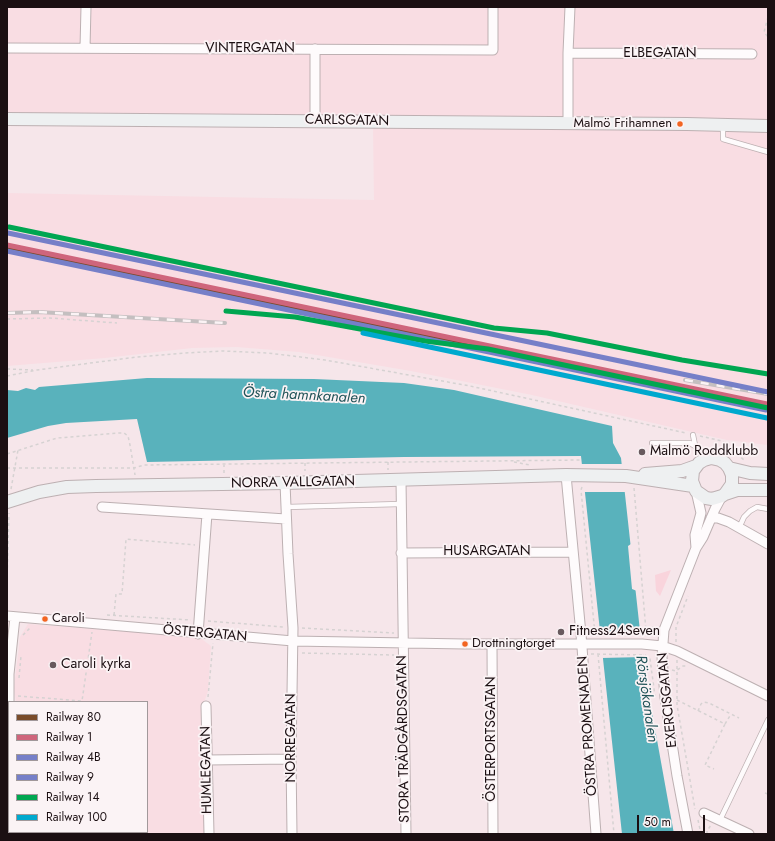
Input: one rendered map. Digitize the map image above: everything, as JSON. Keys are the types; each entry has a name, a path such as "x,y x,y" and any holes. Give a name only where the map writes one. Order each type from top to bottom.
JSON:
{"main road":[{"name":"CARLSGATAN","path":"7,119 688,124 768,120"},
{"name":"CARLSGATAN","path":"723,122 768,126"},
{"path":"626,476 682,471 712,458 725,463 732,476 732,484 724,495"},
{"path":"695,488 692,476 700,463"},
{"path":"729,468 750,474 768,474"},
{"name":"NORRA VALLGATAN","path":"9,502 39,492 67,487 285,483 566,475 581,481 626,476"},
{"path":"626,476 695,488 706,498 712,499 744,489 768,490"}],"street":[{"path":"84,48 86,7"},
{"name":"VINTERGATAN","path":"7,48 493,50 493,7"},
{"path":"568,123 568,53 570,7"},
{"path":"315,49 315,121"},
{"name":"ELBEGATAN","path":"568,53 752,54"},
{"name":"ÖSTRA PROMENADEN","path":"566,475 596,834"},
{"path":"400,480 403,643"},
{"path":"285,483 293,641"},
{"name":"EXERCISGATAN","path":"695,488 701,513 695,535 696,548"},
{"name":"EXERCISGATAN","path":"688,834 667,712 662,668 662,646 664,630 696,548 724,495"},
{"path":"102,507 286,519"},
{"path":"198,634 208,514"},
{"path":"711,518 718,518 729,522 768,544"},
{"name":"HUSARGATAN","path":"401,553 573,552"},
{"path":"11,616 13,634 12,697"},
{"name":"ÖSTERGATAN","path":"11,616 110,624 198,634 293,641 581,645 599,651 642,644 662,646 677,651 768,696"},
{"name":"NORREGATAN","path":"292,834 291,759 293,641"},
{"name":"STORA TRÄDGÅRDSGATAN","path":"403,643 406,834"},
{"name":"ÖSTERPORTSGATAN","path":"492,644 493,834"},
{"name":"HUMLEGATAN","path":"206,706 209,834"},
{"path":"207,760 291,759"},
{"path":"699,815 720,820 749,834"}],"lane":[{"path":"723,122 723,140 768,152"},
{"path":"693,435 695,445 698,448 700,463"},
{"path":"652,443 686,442 695,445"},
{"name":"NORRA VALLGATAN","path":"286,507 401,504"},
{"path":"739,528 744,517 750,511 758,507 768,509"},
{"path":"720,820 768,720"}],"path":[{"path":"768,17 764,32 768,37"},
{"path":"7,318 50,318 117,323"},
{"path":"7,376 37,370 185,352 240,351 299,356 470,386 722,441 746,462"},
{"path":"7,369 37,370"},
{"path":"7,454 57,438 118,432 124,433 128,436 135,479"},
{"path":"7,580 9,502 18,450"},
{"path":"7,468 134,468 144,465 580,460"},
{"path":"510,461 533,466"},
{"path":"388,462 388,472"},
{"path":"305,463 305,475"},
{"path":"224,464 224,477"},
{"path":"581,481 595,634"},
{"path":"634,488 645,633"},
{"path":"114,615 116,594 122,594 126,538 205,546"},
{"path":"689,592 676,627 677,700 699,815 701,834"},
{"path":"104,615 199,620 312,630 386,632 402,634"},
{"path":"13,634 23,635 32,627"},
{"path":"598,634 650,633 653,627 664,630"},
{"path":"12,697 82,701 92,629"},
{"path":"206,706 209,692 213,635"},
{"path":"19,680 21,650"},
{"path":"614,834 599,651 644,654"},
{"path":"677,700 725,724"},
{"path":"698,711 701,704 704,702 739,718"},
{"path":"714,769 706,765 731,714"}],"shaded area":[{"path":"7,7 768,7 768,445 727,440 532,395 411,371 299,352 236,347 192,348 105,358 7,366 7,193 374,200 373,125 7,118"},
{"path":"671,570 660,596 656,591 655,575"},
{"path":"28,624 199,637 211,646 208,691 203,706 207,834 7,834 8,791 8,833 148,833 148,701 16,701 14,688 20,637"}],"water":[{"path":"147,378 314,379 404,383 454,390 612,426 613,443 621,458 648,690 674,834 622,834 581,456 404,457 147,462 137,419 66,423 48,426 7,438 7,390 18,391 26,388 35,390 39,387"}],"pier":[{"path":"580,464 624,464 626,492 583,492"},
{"path":"632,541 637,591 632,589 628,546"},
{"path":"599,632 641,632 644,657 601,658"}],"railway":[{"path":"7,313 39,312 225,323"},
{"path":"685,380 768,394"}],"rail line":[{"name":"14","path":"9,227 494,328 547,333 682,360 768,374"},
{"name":"4B","path":"8,233 768,392"},
{"name":"1","path":"7,245 767,404"},
{"name":"80","path":"7,247 768,406"},
{"name":"9","path":"7,251 766,410"},
{"name":"14","path":"226,311 295,317 425,341 488,349 768,408"},
{"name":"100","path":"363,333 767,418"}],"place":[{"name":"Malmö Frihamnen","path":"680,124"},
{"name":"Malmö Roddklubb","path":"642,452"},
{"name":"Caroli","path":"45,619"},
{"name":"Fitness24Seven","path":"561,632"},
{"name":"Drottningtorget","path":"465,644"},
{"name":"Caroli kyrka","path":"53,665"}],"water label":[{"name":"Östra hamnkanalen","path":"304,396"},
{"name":"Rörsjökanalen","path":"646,699"}]}
